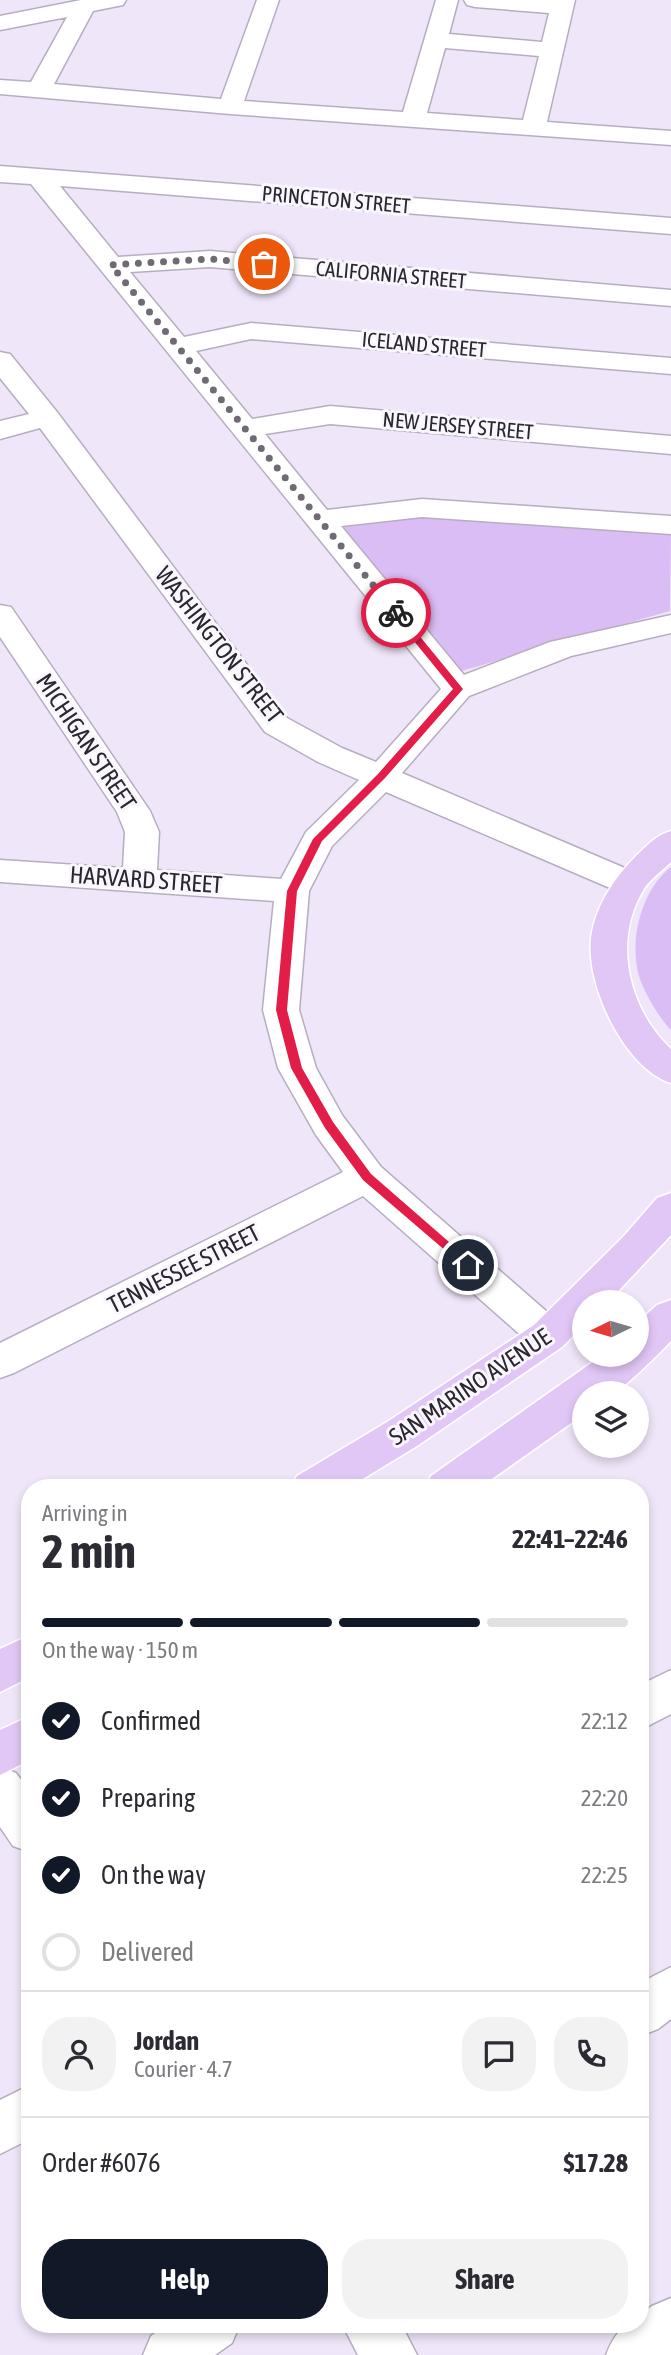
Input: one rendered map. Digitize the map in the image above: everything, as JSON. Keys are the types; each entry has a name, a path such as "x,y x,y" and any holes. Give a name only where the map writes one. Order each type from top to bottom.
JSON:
{"main road":[{"path":"671,842 629,883 608,933 613,988 642,1043 671,1070"},
{"name":"SAN MARINO AVENUE","path":"328,1479 402,1434 548,1336 638,1248 671,1208"},
{"path":"649,1337 671,1316"},
{"path":"459,1479 617,1367"},
{"path":"0,1672 21,1659"},
{"path":"0,1754 21,1741"}],"street":[{"path":"0,23 116,0"},
{"path":"230,107 268,0"},
{"path":"413,119 447,0"},
{"path":"475,0 563,3 533,128"},
{"path":"39,90 83,8"},
{"path":"434,40 551,50"},
{"path":"0,87 230,107 671,138"},
{"name":"PRINCETON STREET","path":"0,174 671,226"},
{"path":"38,176 458,689"},
{"name":"CALIFORNIA STREET","path":"111,265 210,259 671,299"},
{"name":"ICELAND STREET","path":"178,346 251,331 671,366"},
{"name":"WASHINGTON STREET","path":"0,360 47,418 276,725 330,755 629,883"},
{"name":"NEW JERSEY STREET","path":"246,429 330,415 671,445"},
{"path":"0,430 47,418"},
{"path":"320,520 422,508 671,525"},
{"name":"MICHIGAN STREET","path":"0,614 133,811 142,832 139,880"},
{"path":"548,1336 367,1177 329,1125 297,1068 281,1010 292,891 318,839 382,776 458,689 561,649 671,624"},
{"name":"HARVARD STREET","path":"0,870 292,891"},
{"name":"TENNESSEE STREET","path":"1,1360 367,1177"},
{"path":"649,1704 671,1690"},
{"path":"0,1788 21,1818"},
{"path":"649,2006 671,1990"},
{"path":"0,2129 21,2116"},
{"path":"633,2355 671,2325"},
{"path":"170,2355 200,2333"},
{"path":"375,2333 390,2355"}],"shaded area":[{"path":"417,515 671,533 670,611 458,672 337,524"},
{"path":"671,867 671,1030 645,992 639,974 636,940 646,899 661,876"}],"way so far":[{"path":"264,264 210,259 111,265 396,613"}],"route":[{"path":"396,613 458,689 382,776 318,839 292,891 281,1010 297,1068 329,1125 367,1177 468,1265"}]}
